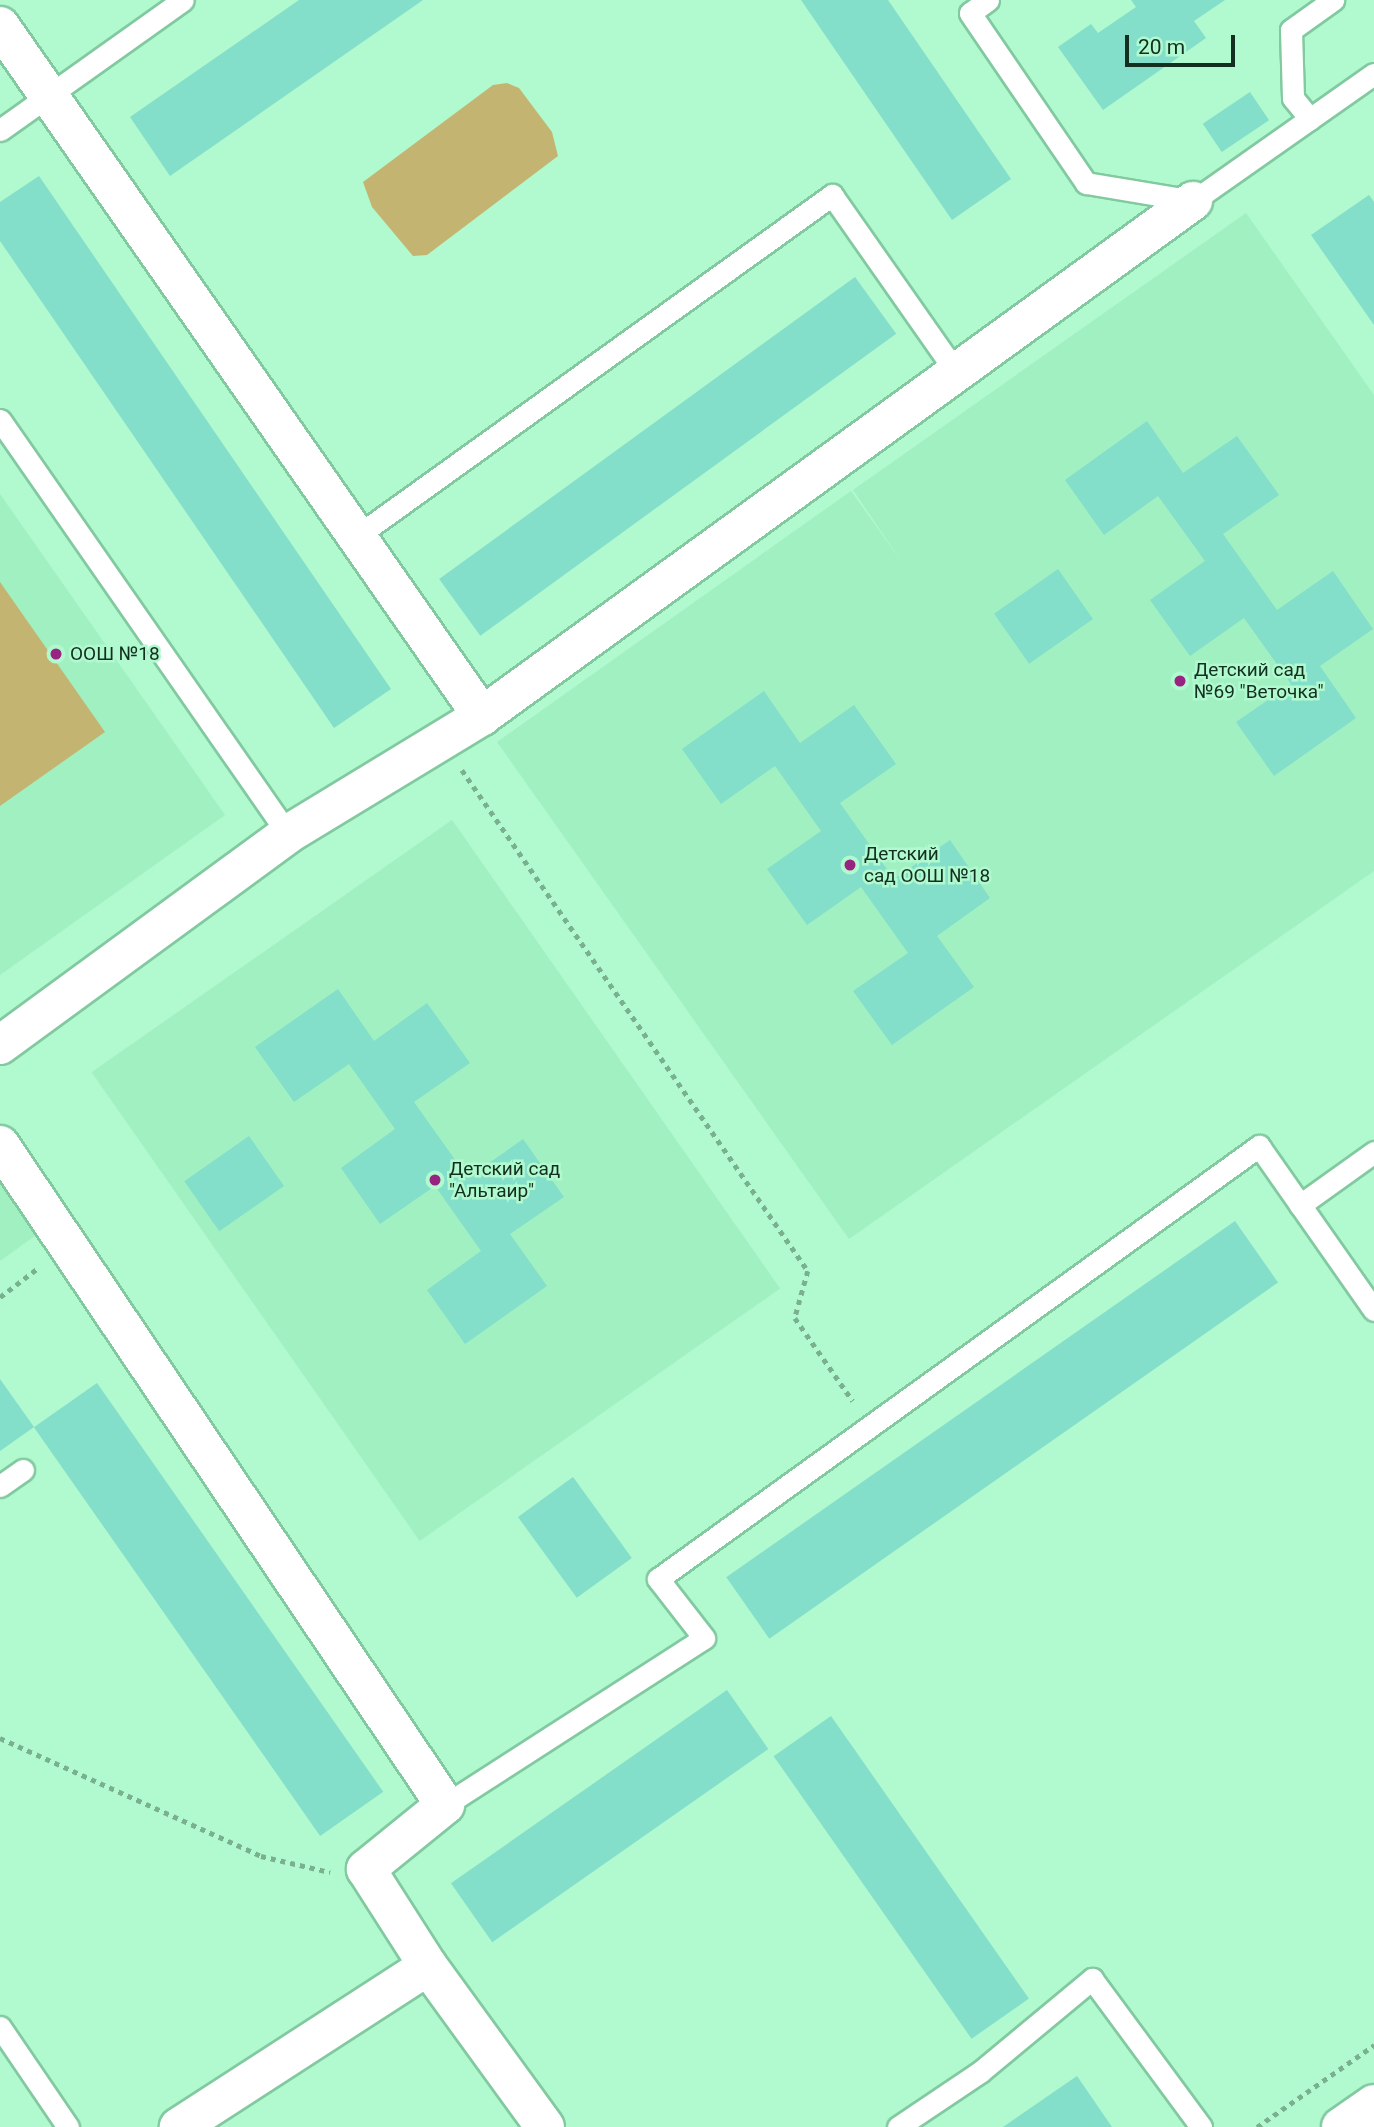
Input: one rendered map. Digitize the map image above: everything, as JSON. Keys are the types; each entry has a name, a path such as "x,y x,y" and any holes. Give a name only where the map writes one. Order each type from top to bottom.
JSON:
{"street":[{"path":"0,26 482,716"},
{"path":"0,1045 288,834 482,716 958,375 1194,201"},
{"path":"0,1145 446,1805 366,1869 428,1966 545,2127"},
{"path":"179,2127 428,1966"},
{"path":"1341,2127 1374,2105"}],"lane":[{"path":"0,130 183,0"},
{"path":"988,0 966,6 1086,183 1194,201 1374,74"},
{"path":"1310,119 1293,98 1291,30 1333,0"},
{"path":"356,536 832,195 958,375"},
{"path":"0,420 288,834"},
{"path":"446,1805 704,1638 658,1579 1259,1146 1374,1310"},
{"path":"1300,1205 1374,1152"},
{"path":"0,1486 23,1470"},
{"path":"898,2127 980,2073 1092,1979 1201,2127"},
{"path":"0,2027 68,2127"}],"path":[{"path":"442,741 808,1271 795,1318 855,1399 844,1407"},
{"path":"0,1297 68,1245"},
{"path":"0,1738 261,1856 375,1882"},
{"path":"1257,2127 1374,2045"}],"shaded area":[{"path":"507,83 519,88 552,132 558,156 427,255 413,256 372,207 363,182 493,85"},
{"path":"1246,213 1374,395 1374,871 849,1239 497,742 851,491 904,565 853,490"},
{"name":"ООШ №18","path":"0,494 225,815 0,975"},
{"path":"0,582 105,732 0,806"},
{"name":"Детский сад \"Альтаир\"","path":"452,820 780,1289 420,1541 92,1072"},
{"path":"0,1169 43,1230 0,1261"}],"building":[{"path":"299,0 423,0 170,176 130,117"},
{"path":"801,0 888,0 1011,179 952,220"},
{"path":"1131,0 1225,0 1194,21 1206,38 1103,110 1058,47 1091,24 1098,33 1136,7"},
{"path":"1250,92 1269,120 1222,152 1203,124"},
{"path":"39,176 391,689 334,728 0,241 0,202"},
{"path":"1369,195 1374,202 1374,325 1311,235"},
{"path":"855,277 896,334 480,636 439,579"},
{"path":"1147,421 1183,473 1237,436 1279,495 1223,534 1277,610 1333,571 1373,629 1320,666 1356,718 1274,776 1236,722 1291,684 1244,618 1190,656 1150,600 1205,561 1158,496 1104,535 1065,480"},
{"path":"1058,569 1093,619 1029,664 994,614"},
{"path":"764,691 800,743 854,705 896,764 840,803 894,879 950,840 990,898 937,936 974,987 892,1045 853,991 908,953 861,887 807,925 767,869 821,831 775,766 721,804 682,749"},
{"path":"338,989 374,1041 427,1003 470,1063 414,1102 468,1178 523,1139 564,1197 510,1234 547,1286 465,1344 427,1290 481,1251 435,1186 380,1224 341,1168 395,1129 349,1064 294,1102 255,1047"},
{"path":"249,1136 284,1186 219,1231 184,1181"},
{"path":"1235,1221 1278,1282 769,1639 726,1577"},
{"path":"0,1379 34,1427 0,1451"},
{"path":"97,1383 383,1792 320,1836 34,1427"},
{"path":"573,1477 632,1558 577,1598 518,1517"},
{"path":"727,1690 768,1749 492,1942 451,1883"},
{"path":"831,1716 1029,1999 972,2039 774,1756"},
{"path":"1077,2076 1112,2127 1003,2127"}],"place":[{"name":"ООШ №18","path":"56,654"},
{"name":"Детский сад №69 \"Веточка\"","path":"1180,681"},
{"name":"Детский сад ООШ №18","path":"850,865"},
{"name":"Детский сад \"Альтаир\"","path":"435,1180"}]}
